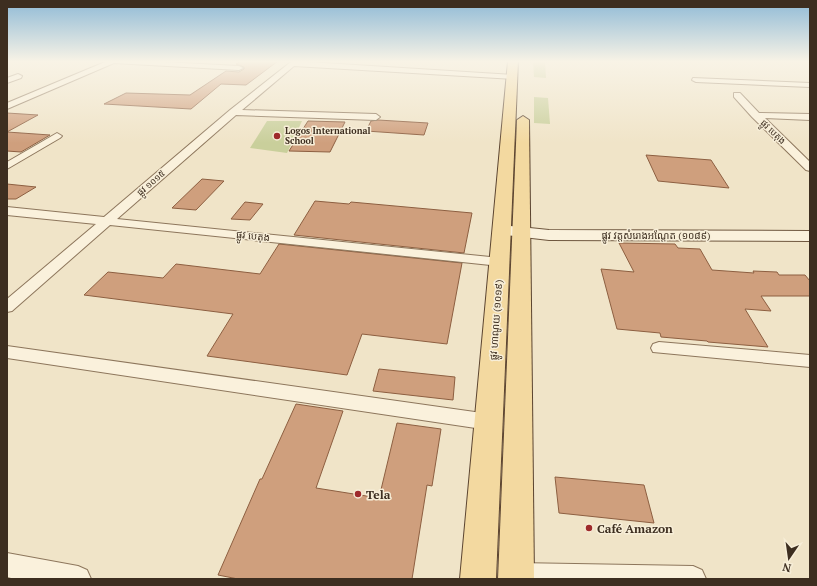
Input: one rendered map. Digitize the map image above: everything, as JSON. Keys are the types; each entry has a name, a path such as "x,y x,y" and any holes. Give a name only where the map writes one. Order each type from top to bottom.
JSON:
{"main road":[{"name":"ផ្លូវ ហាណូយ (១០១៩)","path":"516,88 512,231 516,577"},
{"name":"ផ្លូវ ហាណូយ (១០១៩)","path":"478,579 500,262 512,231"},
{"name":"ផ្លូវ វត្តសំរោងអណ្ដែត (១០៨៩)","path":"512,231 550,235 810,236"}],"street":[{"path":"7,106 49,88"},
{"name":"ផ្លូវ ១០១៥","path":"7,307 262,88"},
{"name":"ផ្លូវ បេតុង","path":"737,95 755,115 810,168"},
{"path":"233,112 376,117"},
{"path":"755,115 810,117"},
{"path":"7,166 57,136"},
{"name":"ផ្លូវ បេតុង","path":"7,212 500,262"},
{"path":"659,348 810,361"},
{"path":"7,352 489,422"},
{"path":"7,565 78,579"},
{"path":"516,577 693,579"}],"green space":[{"path":"534,97 548,98 550,124 534,123"},
{"path":"267,121 302,121 287,153 250,148"}],"building":[{"path":"200,88 216,88 191,109 104,104 126,93 190,95"},
{"path":"7,113 38,115 7,132"},
{"path":"378,120 428,123 424,135 366,131 371,121"},
{"path":"308,121 345,122 330,152 289,151"},
{"path":"7,132 50,135 21,152 7,151"},
{"path":"646,155 711,160 729,188 658,181"},
{"path":"202,179 224,181 196,210 172,208"},
{"path":"7,184 36,187 16,199 7,199"},
{"path":"315,201 349,204 351,202 472,213 464,253 294,235"},
{"path":"245,202 263,204 250,220 231,219"},
{"path":"619,243 675,244 678,248 700,249 712,270 754,273 753,271 777,272 779,275 805,275 810,281 810,296 761,296 771,311 745,309 768,347 661,337 660,333 617,329 601,269 634,272"},
{"path":"279,244 462,263 447,344 362,334 347,375 207,356 233,314 84,295 108,272 163,278 176,264 260,274"},
{"path":"379,369 455,377 453,400 373,391"},
{"path":"296,404 343,411 316,488 379,498 397,423 441,429 432,486 427,485 412,579 238,579 218,575 260,479 262,479"},
{"path":"555,477 644,485 654,523 559,513"}],"place":[{"name":"Logos International School","path":"277,136"},
{"name":"Tela","path":"358,494"},
{"name":"Café Amazon","path":"589,528"}]}
